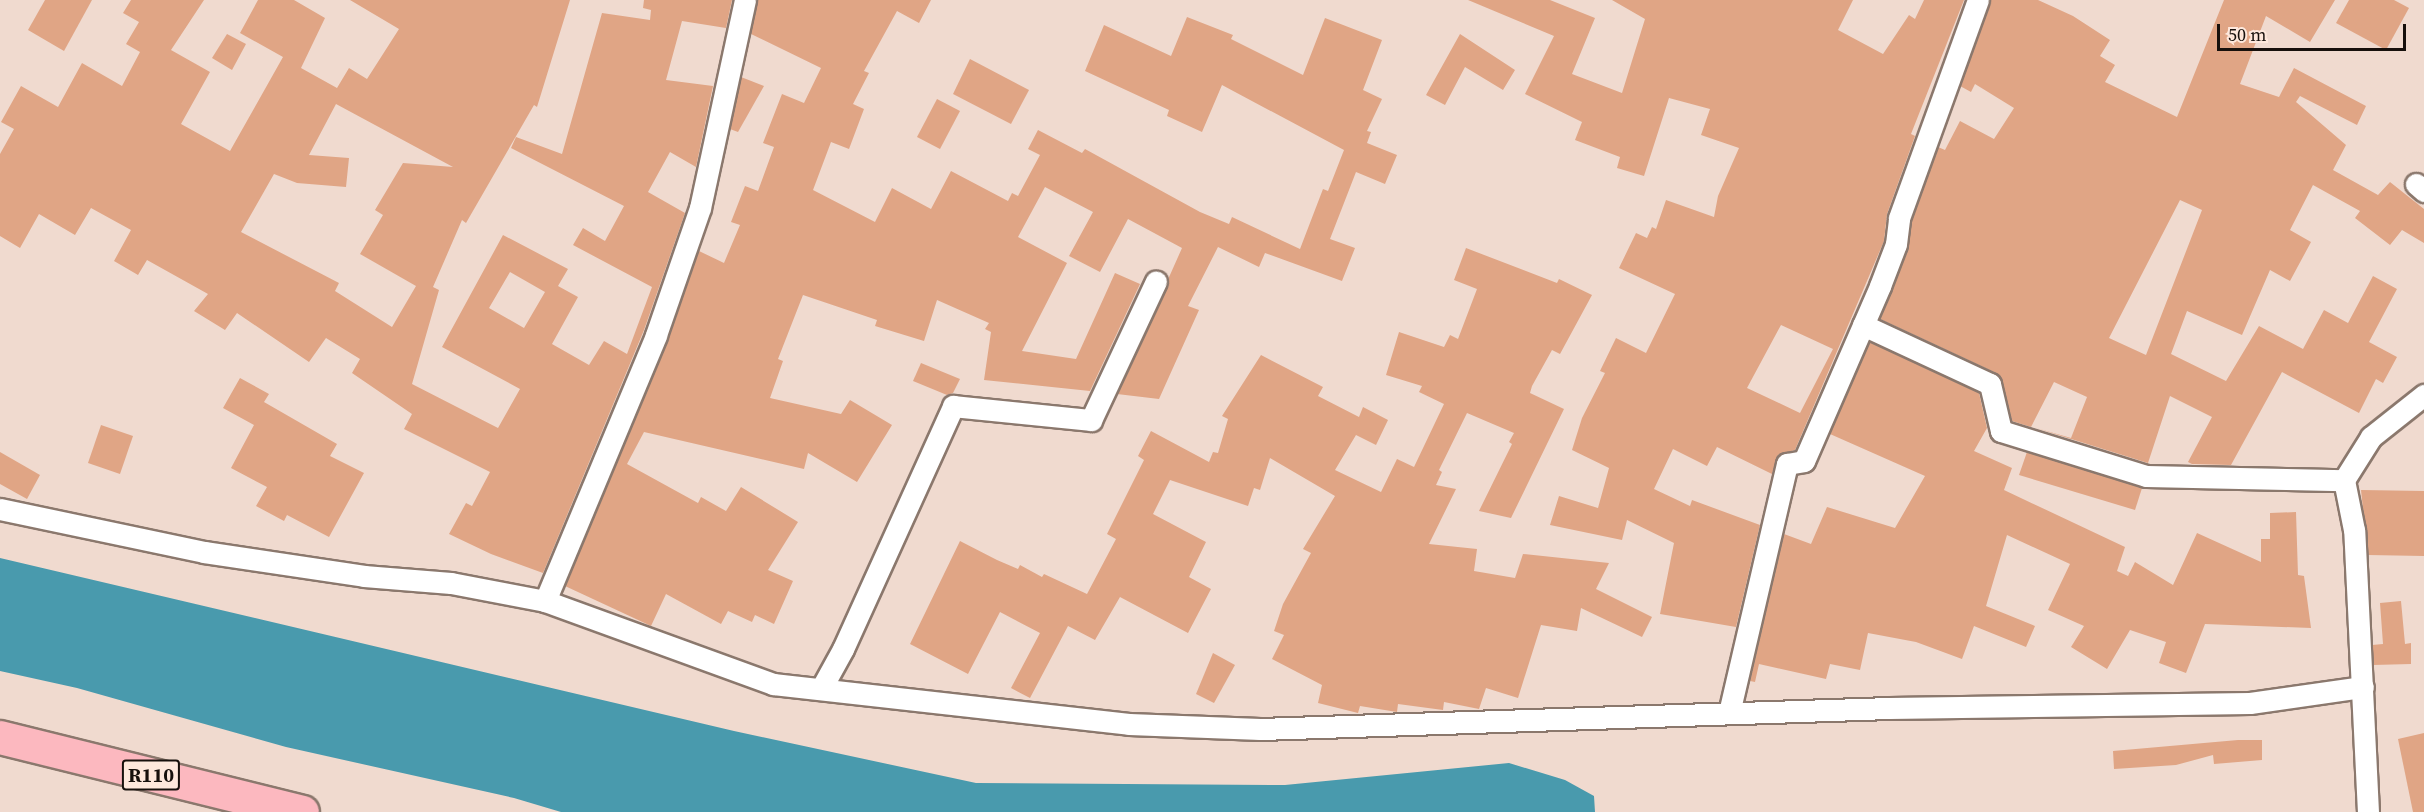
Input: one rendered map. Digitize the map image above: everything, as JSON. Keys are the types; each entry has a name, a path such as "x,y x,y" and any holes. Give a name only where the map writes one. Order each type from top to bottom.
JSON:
{"main road":[{"name":"R110","path":"0,737 302,812"}],"street":[{"path":"545,601 656,335 700,208 744,0"},
{"path":"1729,713 1787,464 1804,461 1863,325 1896,244 1899,218 1978,0"},
{"path":"821,689 843,649 953,406 1090,420 1156,281"},
{"path":"1863,325 1990,384 2001,431 2146,476 2344,480"},
{"path":"2368,812 2354,530 2344,480 2371,437 2424,395"},
{"path":"0,509 204,552 364,576 452,583 545,601 732,672 772,684 1129,724 1260,729 1729,713 2250,703 2363,687"}],"water":[{"path":"0,558 734,731 976,783 1285,785 1509,763 1565,780 1594,796 1595,812 561,812 514,798 286,747 77,688 0,671"}],"building":[{"path":"45,0 92,0 64,51 28,30"},
{"path":"131,0 204,0 171,50 210,72 181,124 230,151 283,57 240,33 258,0 294,0 325,18 301,68 337,88 349,68 367,79 399,29 350,0 570,0 537,107 534,105 466,223 462,220 433,287 439,290 412,384 498,428 520,389 442,347 503,235 568,269 558,286 578,297 552,344 589,365 604,341 627,354 652,287 573,245 583,228 605,241 624,206 511,148 516,137 562,154 602,13 650,20 651,10 643,8 644,0 732,0 726,28 682,21 666,80 713,86 696,167 670,152 648,192 685,213 644,330 543,573 491,554 449,534 466,503 472,506 490,472 404,429 412,414 352,373 360,359 326,338 309,362 237,313 225,330 194,311 208,294 147,260 138,275 114,261 131,230 91,208 75,235 39,214 20,248 0,236 0,154 14,129 1,122 21,86 58,107 82,63 122,86 140,52 126,44 139,22 123,13","holes":["336,104 453,167 403,163 375,210 383,215 360,254 416,286 392,327 335,291 339,283 241,232 274,174 297,183 346,187 349,158 309,155","510,272 545,292 524,328 489,308"]},
{"path":"757,0 931,0 919,23 897,11 864,71 869,73 853,104 864,109 849,149 831,142 813,190 875,222 892,188 931,209 951,171 1008,201 1012,193 1018,196 1040,155 1028,149 1038,130 1082,153 1085,149 1200,212 1229,224 1232,217 1300,249 1323,189 1328,191 1344,150 1222,85 1202,132 1167,116 1169,110 1085,71 1104,25 1171,56 1187,17 1233,35 1231,39 1303,75 1325,18 1382,40 1363,90 1382,99 1367,131 1371,132 1367,143 1397,155 1385,184 1356,172 1330,239 1355,248 1342,281 1265,253 1259,267 1218,247 1188,306 1199,310 1159,399 1117,394 1182,248 1128,219 1100,272 1069,256 1093,212 1045,187 1018,237 1067,263 1022,351 1076,359 1115,273 1140,284 1090,391 984,380 991,332 985,329 989,323 937,300 924,341 875,326 877,320 803,295 778,359 783,361 770,398 841,414 850,400 892,425 857,482 808,453 804,469 644,432 627,464 698,503 701,497 726,511 741,487 798,522 768,570 793,581 774,624 755,615 752,622 728,611 721,624 666,594 651,626 565,586 668,340 699,251 724,263 740,225 731,222 745,186 758,191 774,147 763,143 782,94 804,103 821,68 751,34"},
{"path":"1468,0 1550,0 1595,18 1572,74 1622,93 1645,19 1612,0 1853,0 1838,30 1883,54 1909,15 1915,19 1924,0 1964,0 1911,134 1915,136 1887,214 1884,241 1795,450 1778,455 1772,474 1717,447 1707,466 1673,449 1654,489 1690,506 1692,500 1760,525 1736,627 1660,614 1674,543 1627,520 1622,540 1550,525 1559,496 1598,508 1609,468 1572,450 1582,418 1605,373 1600,371 1616,338 1646,353 1675,294 1619,268 1636,233 1647,238 1652,227 1656,229 1666,200 1714,217 1718,196 1739,148 1701,135 1710,109 1669,98 1644,176 1617,168 1620,157 1575,140 1582,122 1525,94 1554,36","holes":["1781,325 1833,349 1800,413 1747,388"]},
{"path":"1990,0 2038,0 2073,16 2110,40 2100,56 2115,65 2105,82 2177,117 2224,0 2335,0 2310,42 2266,16 2240,84 2279,97 2294,68 2366,106 2357,125 2300,96 2296,102 2346,145 2333,170 2378,195 2390,182 2424,209 2424,243 2402,230 2390,245 2355,218 2360,211 2313,185 2290,230 2311,242 2290,281 2270,270 2242,335 2187,311 2171,354 2226,381 2259,326 2303,349 2324,310 2348,323 2373,276 2397,289 2369,342 2397,357 2383,383 2376,379 2359,413 2282,372 2231,465 2188,462 2212,417 2170,396 2148,463 2036,428 2071,438 2087,397 2054,382 2031,427 2012,421 2002,381 1996,373 1880,319 1908,249 1911,221 1938,147 1945,150 1960,121 1994,139 2014,108 1975,84 1971,92 1960,86","holes":["2180,200 2202,210 2146,355 2109,338"]},
{"path":"2349,0 2394,0 2409,8 2386,50 2336,23"},
{"path":"227,34 246,44 232,70 212,58"},
{"path":"1460,34 1515,70 1503,90 1465,67 1445,105 1426,95"},
{"path":"970,59 1029,90 1011,124 953,94"},
{"path":"741,77 764,86 738,132 730,129"},
{"path":"937,99 960,111 940,149 917,137"},
{"path":"1466,248 1557,283 1559,279 1592,295 1560,354 1552,350 1532,386 1530,393 1564,409 1511,518 1479,511 1512,444 1509,442 1514,433 1467,413 1439,470 1442,472 1436,485 1456,489 1429,544 1477,549 1474,571 1515,578 1523,554 1609,563 1596,589 1652,617 1642,637 1581,608 1577,631 1541,625 1518,698 1486,688 1479,709 1444,702 1443,710 1398,704 1397,712 1360,706 1358,713 1318,703 1322,685 1272,659 1284,635 1274,631 1283,604 1311,553 1303,549 1335,496 1270,458 1260,490 1254,488 1248,506 1170,480 1153,514 1206,542 1189,577 1211,589 1188,633 1120,597 1095,640 1068,626 1030,698 1011,688 1040,633 1000,612 968,674 910,644 960,541 1018,569 1020,565 1042,577 1044,574 1087,594 1116,539 1107,534 1144,460 1138,456 1151,431 1209,462 1213,452 1218,453 1228,419 1222,416 1261,355 1323,387 1318,396 1359,417 1363,407 1388,420 1376,445 1356,435 1335,470 1381,492 1397,459 1414,467 1444,404 1419,392 1422,386 1386,375 1399,332 1444,347 1450,335 1458,339 1477,289 1454,280"},
{"path":"1870,342 1979,393 1987,428 1974,451 2012,468 2004,490 2125,547 2117,571 2128,576 2135,562 2173,585 2197,533 2261,562 2261,539 2270,539 2270,513 2296,512 2298,575 2304,576 2311,628 2205,624 2186,673 2159,663 2166,642 2130,630 2107,669 2071,647 2084,626 2048,610 2070,564 2007,535 1986,606 2035,626 2026,647 1974,626 1962,659 1916,642 1868,633 1860,670 1830,664 1826,679 1759,664 1755,682 1750,681 1784,534 1811,544 1827,507 1895,528 1925,476 1830,434"},
{"path":"921,363 960,379 953,393 947,395 913,381"},
{"path":"240,378 269,394 264,402 337,444 330,456 364,473 329,537 287,515 284,521 256,506 267,487 231,468 254,425 223,408"},
{"path":"101,425 133,436 120,474 88,463"},
{"path":"0,452 40,475 27,499 0,484"},
{"path":"2027,452 2142,488 2135,510 2019,475"},
{"path":"2361,490 2424,491 2424,556 2368,555"},
{"path":"2401,601 2405,644 2411,643 2411,664 2373,665 2372,645 2383,644 2380,603"},
{"path":"1213,653 1235,665 1214,703 1196,694"},
{"path":"2424,733 2424,812 2413,812 2398,739"},
{"path":"2262,740 2262,760 2214,764 2213,755 2176,765 2114,769 2113,751"}]}
